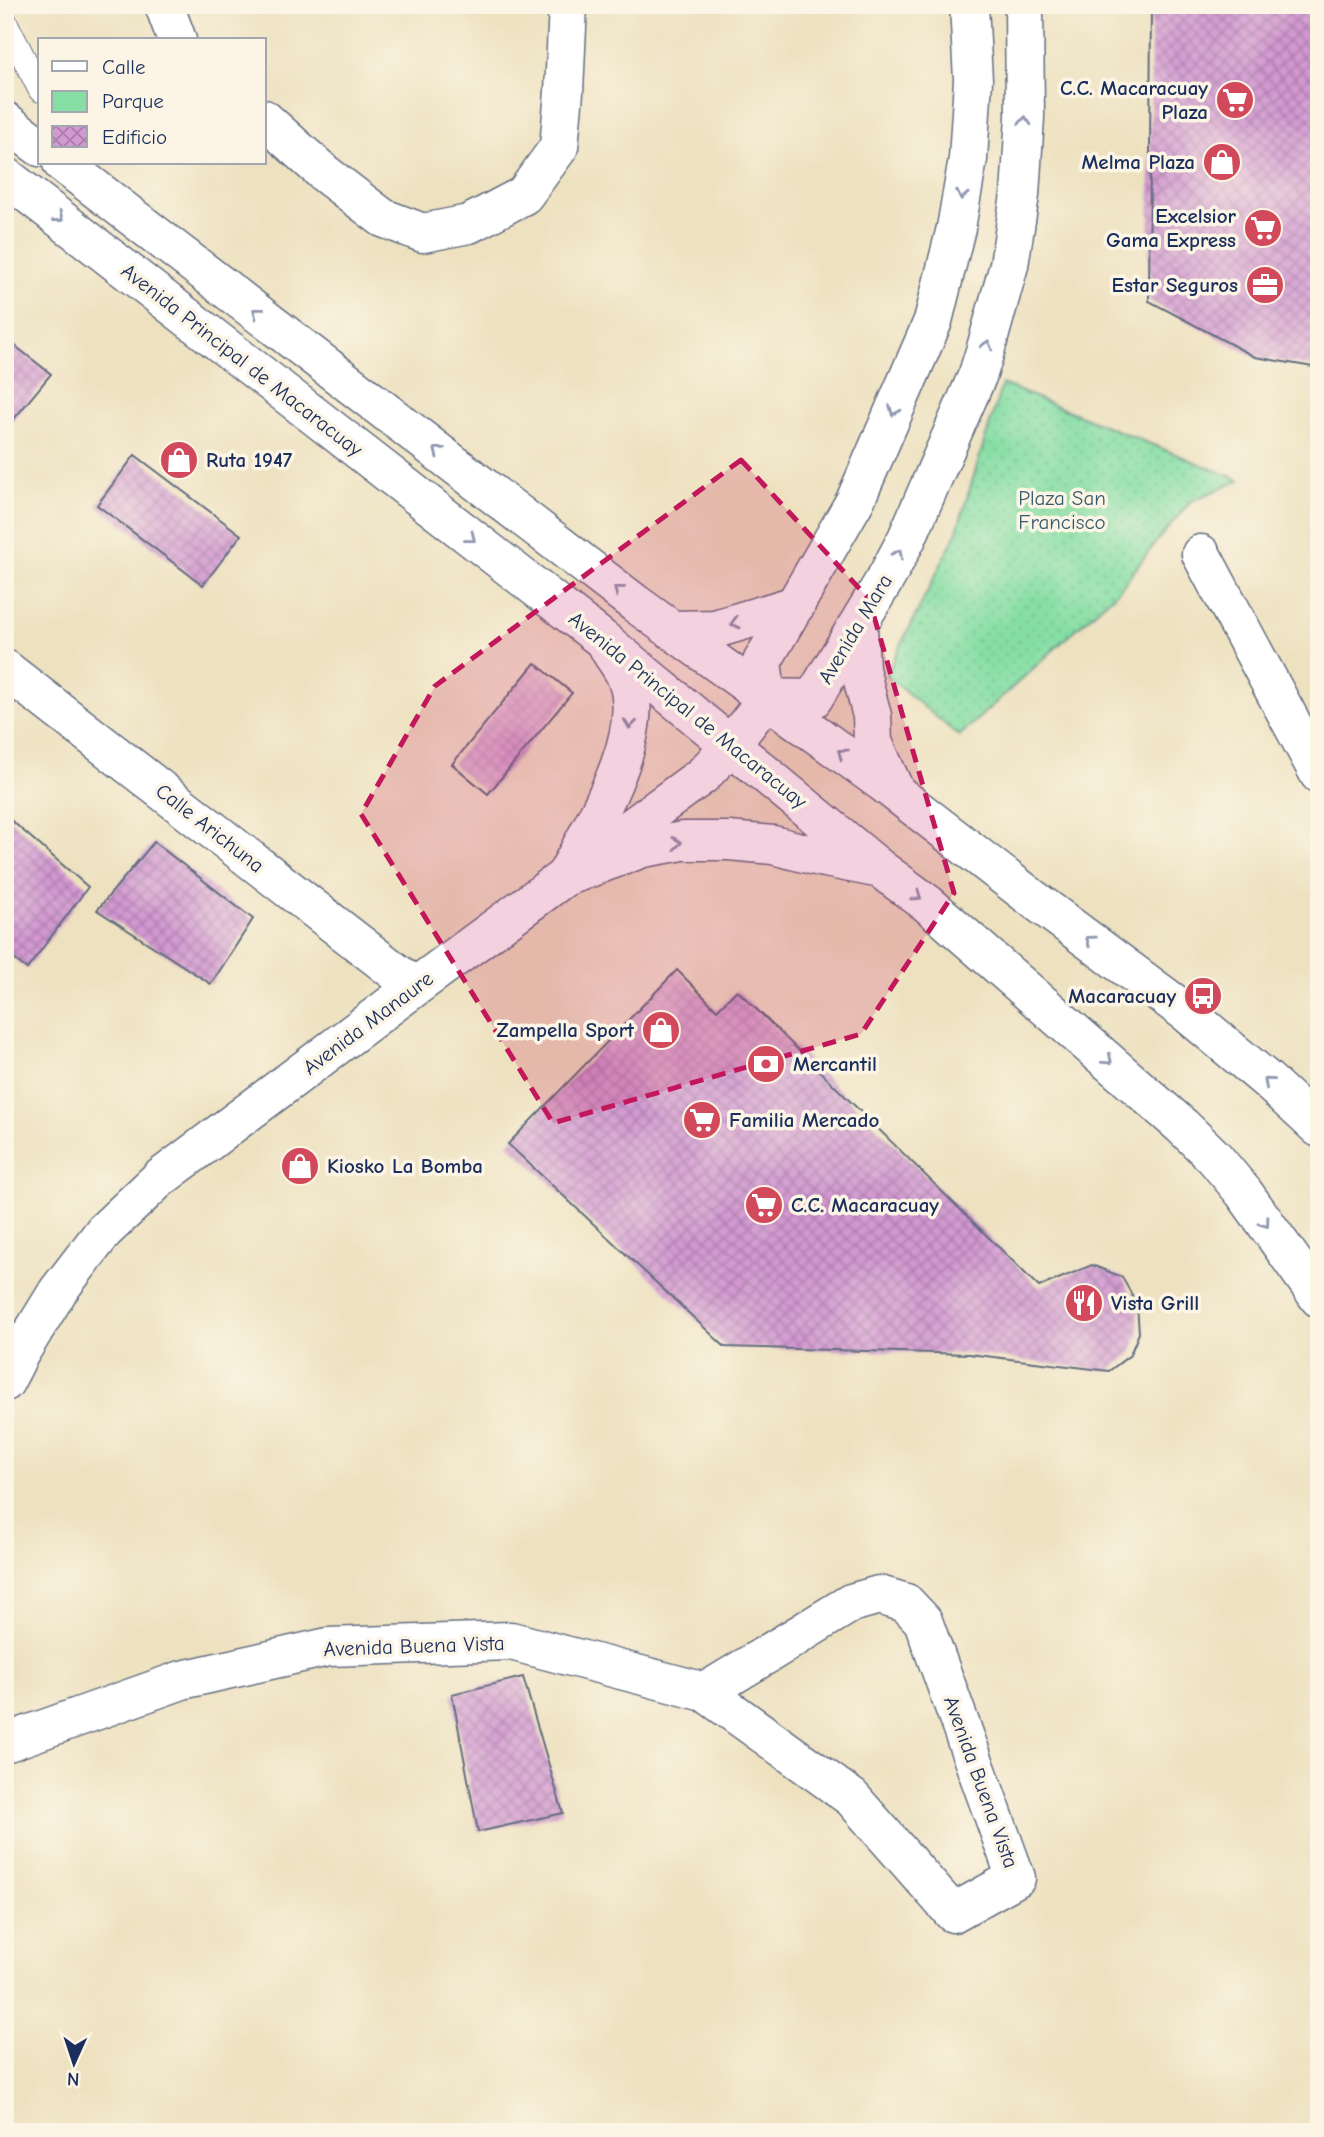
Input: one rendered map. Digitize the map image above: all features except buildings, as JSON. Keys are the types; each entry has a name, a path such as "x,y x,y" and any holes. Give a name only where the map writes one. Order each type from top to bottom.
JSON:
{"street":[{"path":"164,5 176,38"},
{"path":"266,121 324,173 383,218 423,233 469,224 524,195 559,147 568,5"},
{"path":"767,698 762,662 855,501 933,321 956,228 968,159 973,80 969,5"},
{"name":"Avenida Mara","path":"767,698 813,699 907,538 982,361 1005,277 1020,195 1025,117 1024,5"},
{"path":"5,121 38,146"},
{"path":"74,168 636,604 896,793 1187,1013 1319,1128"},
{"name":"Avenida Principal de Macaracuay","path":"5,176 602,639 879,868 928,904 1214,1157 1316,1288"},
{"path":"1201,554 1319,774"},
{"path":"673,630 715,629 796,605"},
{"path":"858,626 860,669 872,716 873,742 896,793"},
{"path":"565,877 602,807 623,758 631,725 632,703 626,678 602,639"},
{"name":"Calle Arichuna","path":"5,669 415,987"},
{"name":"Avenida Manaure","path":"5,1382 58,1291 104,1231 159,1179 703,775 730,746 767,698"},
{"path":"565,877 643,848 683,841 773,845 879,868"},
{"name":"Avenida Buena Vista","path":"5,1743 183,1680 328,1647 511,1641 705,1692 852,1798 953,1913 1016,1878 923,1621 906,1603 880,1595 851,1603 705,1692"}],"lane":[{"path":"5,21 38,86"}],"highlighted area":[{"path":"741,460 869,599 954,893 861,1034 553,1123 361,814 435,686"}],"green space":[{"name":"Plaza San Francisco","path":"1002,384 1240,480 1191,501 1120,589 959,736 886,675 956,534"}],"place":[{"name":"C.C. Macaracuay Plaza","path":"1235,100"},
{"name":"Melma Plaza","path":"1222,162"},
{"name":"Excelsior Gama Express","path":"1263,228"},
{"name":"Estar Seguros","path":"1265,285"},
{"name":"Ruta 1947","path":"179,460"},
{"name":"Macaracuay","path":"1203,996"},
{"name":"Zampella Sport","path":"661,1030"},
{"name":"Mercantil","path":"766,1064"},
{"name":"Familia Mercado","path":"702,1120"},
{"name":"Kiosko La Bomba","path":"300,1166"},
{"name":"C.C. Macaracuay","path":"764,1205"},
{"name":"Vista Grill","path":"1084,1303"}]}
